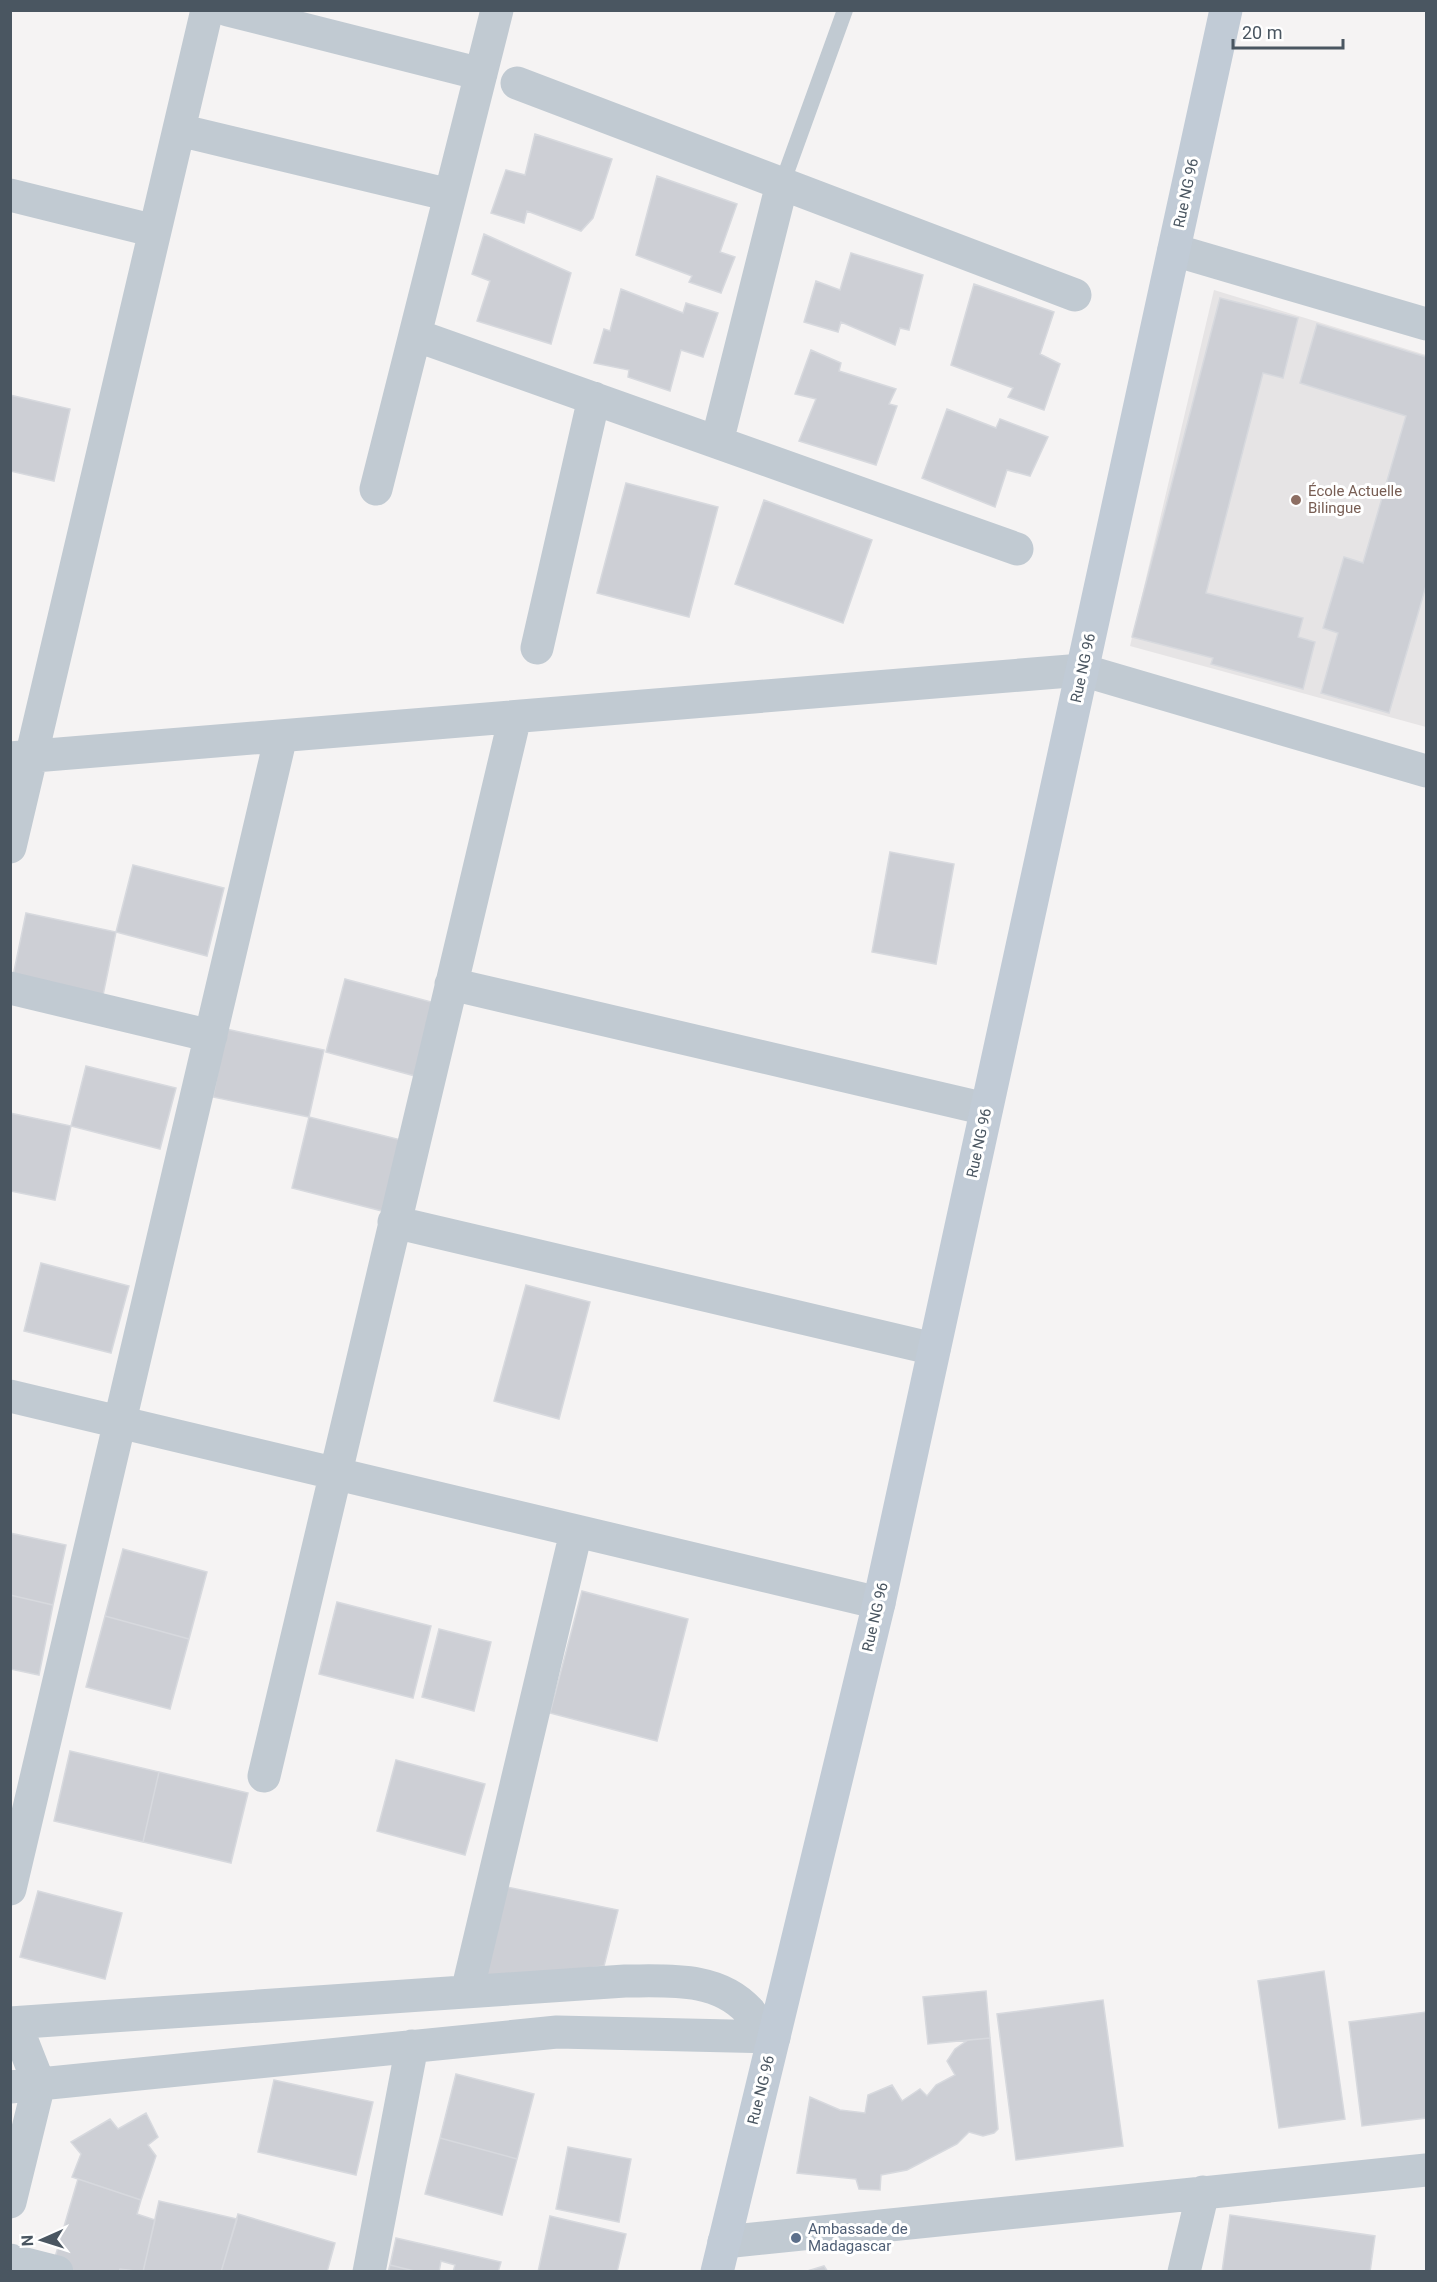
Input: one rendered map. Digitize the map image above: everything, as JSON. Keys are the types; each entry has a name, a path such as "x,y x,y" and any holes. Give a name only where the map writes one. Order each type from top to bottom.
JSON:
{"street":[{"path":"10,847 21,757 155,231 207,10"},
{"path":"228,10 481,74"},
{"path":"376,489 497,10"},
{"name":"Rue NG 96","path":"721,2257 766,2037 879,1604 1226,10"},
{"path":"517,83 1075,295"},
{"path":"179,130 450,195"},
{"path":"717,442 782,184"},
{"path":"10,195 155,231"},
{"path":"1174,250 1426,324"},
{"path":"415,335 1017,549"},
{"path":"537,648 594,398"},
{"path":"21,757 1082,670 1426,771"},
{"path":"264,1776 515,717"},
{"path":"10,1889 281,736"},
{"path":"451,984 986,1109"},
{"path":"10,988 211,1036"},
{"path":"394,1222 934,1349"},
{"path":"10,1396 879,1604"},
{"path":"467,1992 576,1532"},
{"path":"10,2202 25,2085 13,2023 625,1981 688,1981 720,1990 751,2012 766,2037"},
{"path":"25,2085 557,2032 766,2037"},
{"path":"369,2271 412,2046"},
{"path":"721,2257 1203,2192 1426,2170"},
{"path":"1184,2271 1203,2192"},
{"path":"10,2260 57,2271"}],"lane":[{"path":"782,184 845,10"}],"shaded area":[{"name":"École Actuelle Bilingue","path":"1214,290 1426,355 1426,727 1130,646"}],"building":[{"path":"535,134 612,159 593,218 581,231 527,211 524,223 491,213 506,170 525,175"},
{"path":"657,176 737,204 720,252 735,257 721,293 689,282 692,276 636,255"},
{"path":"484,234 571,273 551,344 477,321 490,281 472,274"},
{"path":"851,253 923,275 909,330 900,328 895,345 841,322 838,332 804,322 816,281 840,290"},
{"path":"974,284 1054,312 1040,354 1060,364 1044,410 1008,397 1013,388 951,365"},
{"path":"621,289 683,313 686,303 718,313 703,357 681,350 670,391 628,377 629,370 594,363 604,329 610,331"},
{"path":"1220,298 1298,318 1283,378 1263,373 1206,593 1303,618 1298,637 1315,642 1303,689 1211,664 1213,658 1132,637"},
{"path":"1317,324 1426,357 1426,586 1389,713 1321,693 1338,633 1323,628 1344,557 1363,563 1406,416 1300,383"},
{"path":"811,350 841,363 839,371 896,389 889,404 897,406 876,465 799,441 816,399 795,394"},
{"path":"10,395 70,409 54,481 10,471"},
{"path":"947,409 996,428 1000,419 1048,437 1030,476 1007,470 995,507 922,478"},
{"path":"626,483 718,507 689,617 597,593"},
{"path":"764,500 872,540 843,623 735,584"},
{"path":"890,852 954,864 936,964 872,952"},
{"path":"133,865 224,888 207,956 116,932"},
{"path":"26,913 116,932 102,1000 12,981"},
{"path":"345,979 435,1003 415,1076 326,1052"},
{"path":"226,1029 324,1050 309,1117 213,1097"},
{"path":"86,1066 176,1088 160,1149 71,1126"},
{"path":"10,1113 71,1126 55,1200 10,1191"},
{"path":"309,1117 405,1141 386,1212 292,1188"},
{"path":"41,1263 129,1286 111,1353 24,1331"},
{"path":"526,1285 590,1302 559,1419 494,1401"},
{"path":"10,1533 66,1545 53,1605 10,1595"},
{"path":"123,1549 207,1572 189,1639 105,1616"},
{"path":"582,1591 688,1619 657,1741 550,1713"},
{"path":"10,1595 53,1605 39,1675 10,1669"},
{"path":"337,1602 431,1626 413,1698 319,1674"},
{"path":"105,1616 189,1639 170,1709 86,1687"},
{"path":"439,1629 491,1642 474,1711 422,1697"},
{"path":"70,1751 159,1772 143,1842 54,1821"},
{"path":"396,1760 485,1784 465,1855 377,1831"},
{"path":"159,1772 248,1793 231,1863 143,1842"},
{"path":"502,1886 618,1910 604,1966 482,1982"},
{"path":"38,1891 122,1913 105,1979 20,1957"},
{"path":"1324,1971 1345,2119 1279,2128 1258,1981"},
{"path":"986,1991 990,2038 928,2044 923,1997"},
{"path":"1103,2000 1123,2146 1016,2160 997,2014"},
{"path":"1426,2012 1426,2118 1362,2126 1349,2022"},
{"path":"990,2038 998,2129 994,2133 983,2136 969,2132 957,2144 907,2170 881,2175 880,2190 859,2189 856,2179 797,2173 810,2097 840,2110 865,2113 868,2095 892,2085 902,2101 920,2089 927,2096 936,2085 955,2075 947,2061 955,2049 968,2040"},
{"path":"456,2074 534,2094 517,2159 440,2138"},
{"path":"274,2080 373,2102 356,2175 258,2152"},
{"path":"146,2113 158,2137 148,2145 156,2156 141,2200 72,2177 81,2154 71,2142 110,2119 118,2129"},
{"path":"440,2138 517,2159 502,2215 425,2194"},
{"path":"568,2147 631,2159 619,2222 556,2209"},
{"path":"78,2179 141,2200 137,2214 155,2220 143,2272 120,2269 119,2272 78,2272 53,2264"},
{"path":"159,2201 237,2219 221,2272 143,2272"},
{"path":"238,2214 335,2243 327,2272 221,2272"},
{"path":"1230,2215 1375,2236 1370,2272 1222,2272"},
{"path":"550,2216 626,2234 617,2272 538,2272"},
{"path":"396,2238 501,2262 498,2272 453,2272 455,2265 441,2261 439,2272 418,2272 390,2265"},
{"path":"390,2265 418,2272 388,2272"},
{"path":"824,2266 828,2272 804,2272"}],"place":[{"name":"École Actuelle Bilingue","path":"1296,500"},
{"name":"Ambassade de Madagascar","path":"796,2238"}]}
